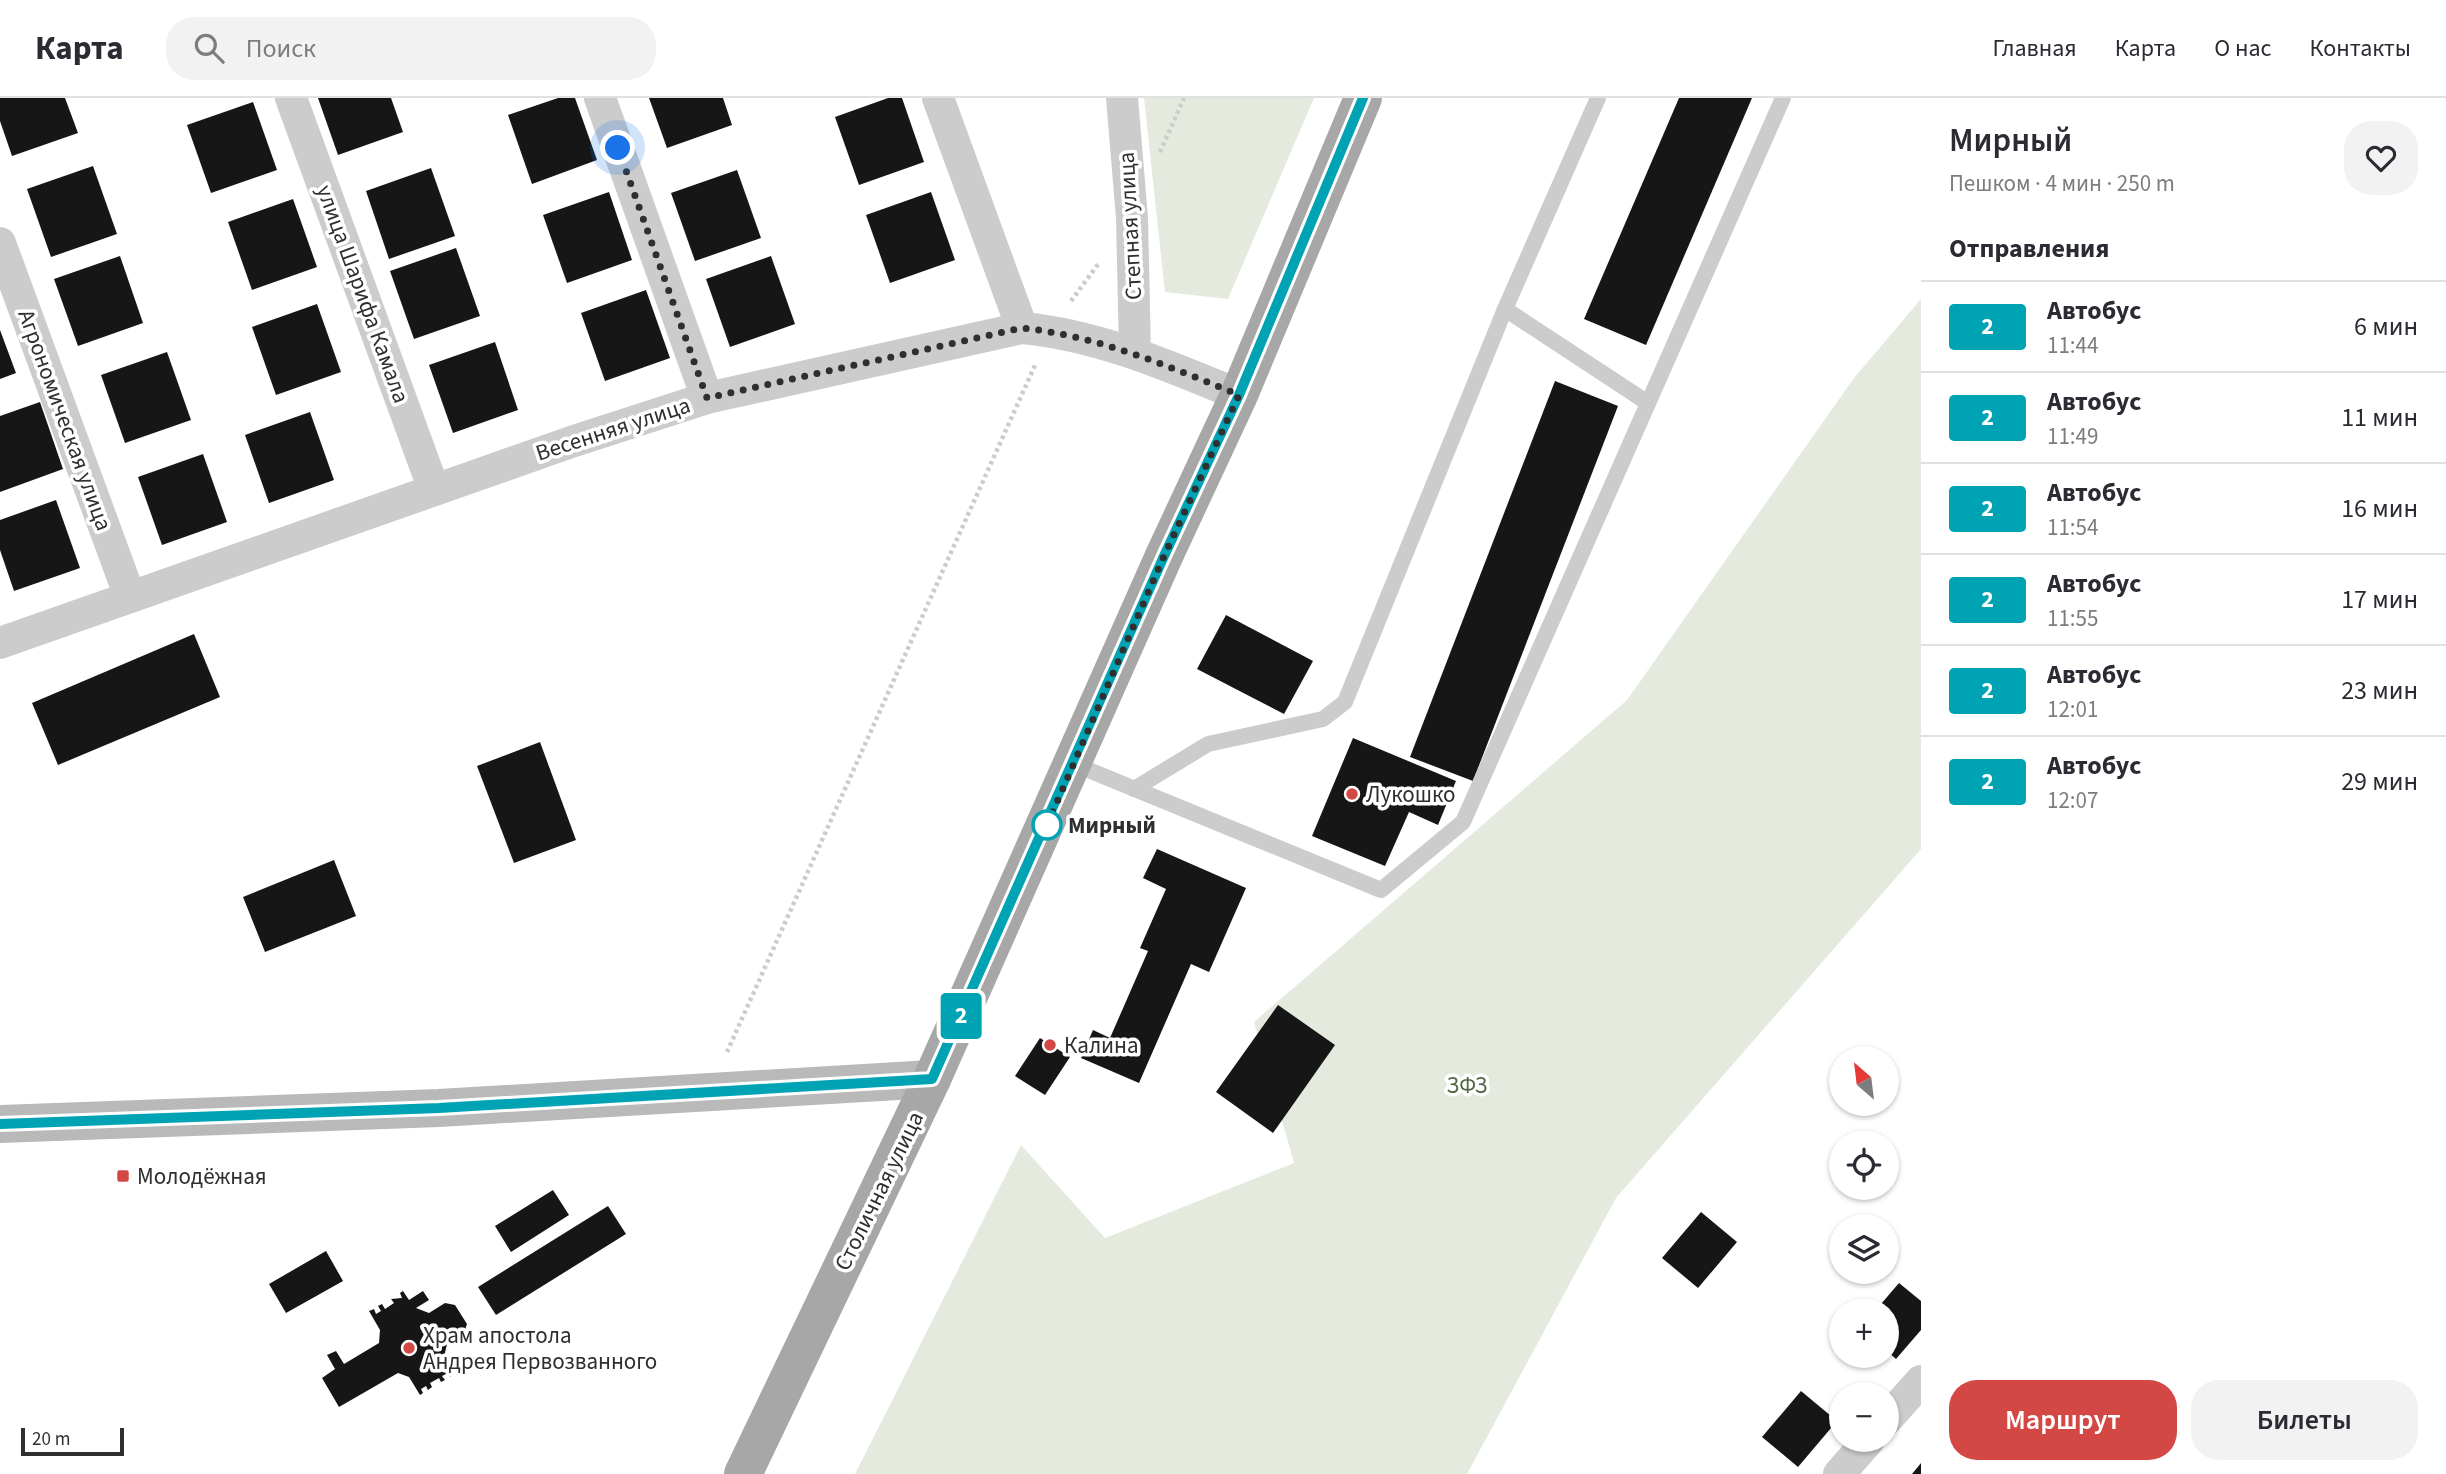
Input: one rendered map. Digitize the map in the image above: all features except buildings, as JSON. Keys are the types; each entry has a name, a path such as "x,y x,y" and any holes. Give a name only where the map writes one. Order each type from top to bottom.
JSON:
{"main road":[{"name":"Столичная улица","path":"743,1474 932,1079 1074,764 1164,556 1239,395 1363,98"},
{"path":"0,1124 439,1108 932,1079"}],"street":[{"name":"улица Шарифа Камала","path":"292,98 435,490"},
{"path":"600,98 707,398"},
{"path":"938,98 1036,330"},
{"name":"Степная улица","path":"1122,98 1132,218 1135,353"},
{"name":"Агрономическая улица","path":"0,243 130,597"},
{"name":"Весенняя улица","path":"0,643 435,490 707,398 1036,330 1135,353 1239,395"},
{"path":"1899,1406 1921,1381"},
{"path":"1839,1474 1858,1452"}],"lane":[{"path":"1134,789 1208,744 1323,719 1345,702 1505,309 1598,98"},
{"path":"1074,764 1381,890 1463,822 1783,98"},
{"path":"1505,309 1648,403"}],"path":[{"path":"727,1052 1036,330"}],"green space":[{"path":"1144,98 1314,98 1228,299 1165,292"},
{"name":"ЗФЗ","path":"1921,299 1921,849 1616,1198 1467,1474 855,1474 1021,1145 1105,1238 1294,1163 1254,1022 1627,700 1854,378"}],"bus line":[{"name":"2","path":"0,1124 120,1122 439,1108 932,1079 1164,556 1239,395 1363,98"}],"place":[{"name":"Лукошко","path":"1352,794"},
{"name":"Мирный","path":"1047,825"},
{"name":"Калина","path":"1050,1045"},
{"name":"Молодёжная","path":"123,1176"},
{"name":"Храм апостола Андрея Первозванного","path":"409,1348"}],"route":[{"path":"618,148 707,398 1022,328 1050,331 1135,353 1239,395 1164,556 1047,825"}]}
